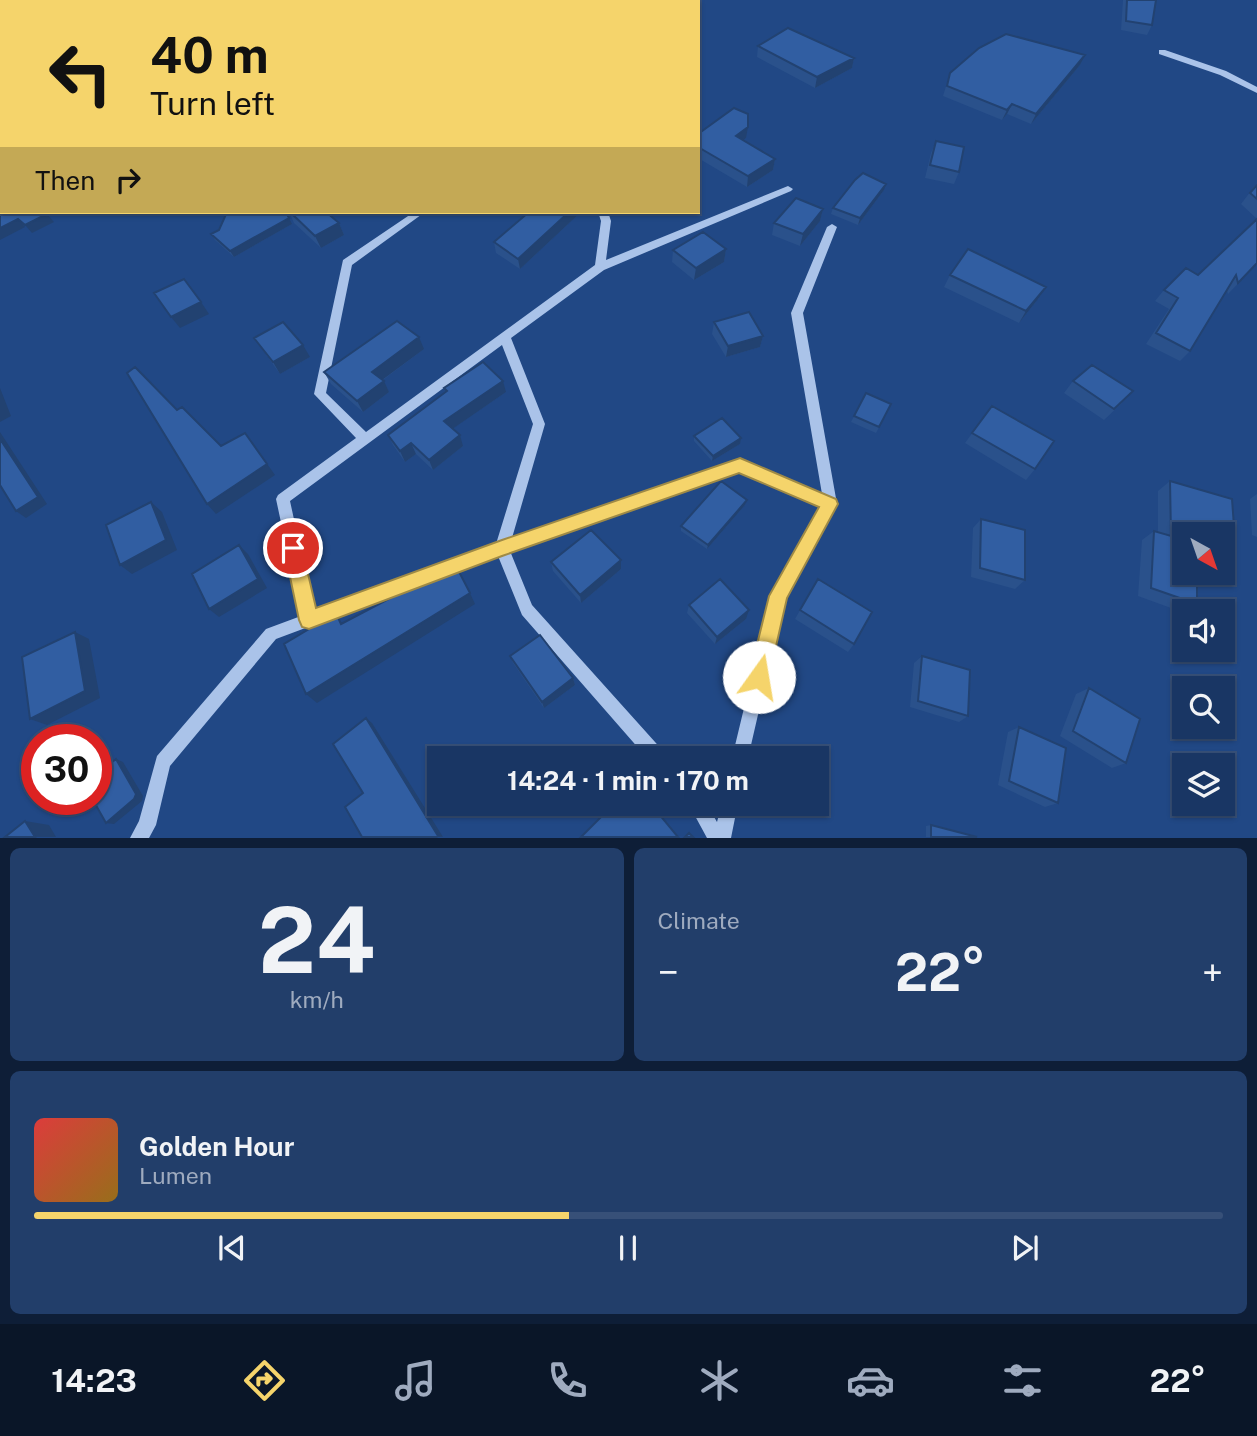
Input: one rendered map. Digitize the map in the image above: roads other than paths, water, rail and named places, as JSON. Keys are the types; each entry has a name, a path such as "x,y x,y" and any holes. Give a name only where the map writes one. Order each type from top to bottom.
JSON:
{"street":[{"path":"1162,52 1223,73 1257,90"},
{"path":"365,439 320,394 347,263 417,214"},
{"path":"600,267 606,221 604,214"},
{"path":"743,746 778,596 830,504 797,313 832,227"},
{"path":"505,337 540,424 502,548 527,610 647,746"},
{"path":"138,838 147,825 163,762 271,634 502,548 740,465 830,504"},
{"path":"705,816 719,838"},
{"path":"719,838 726,816"}],"lane":[{"path":"309,620 283,499 600,267 788,189"}]}
